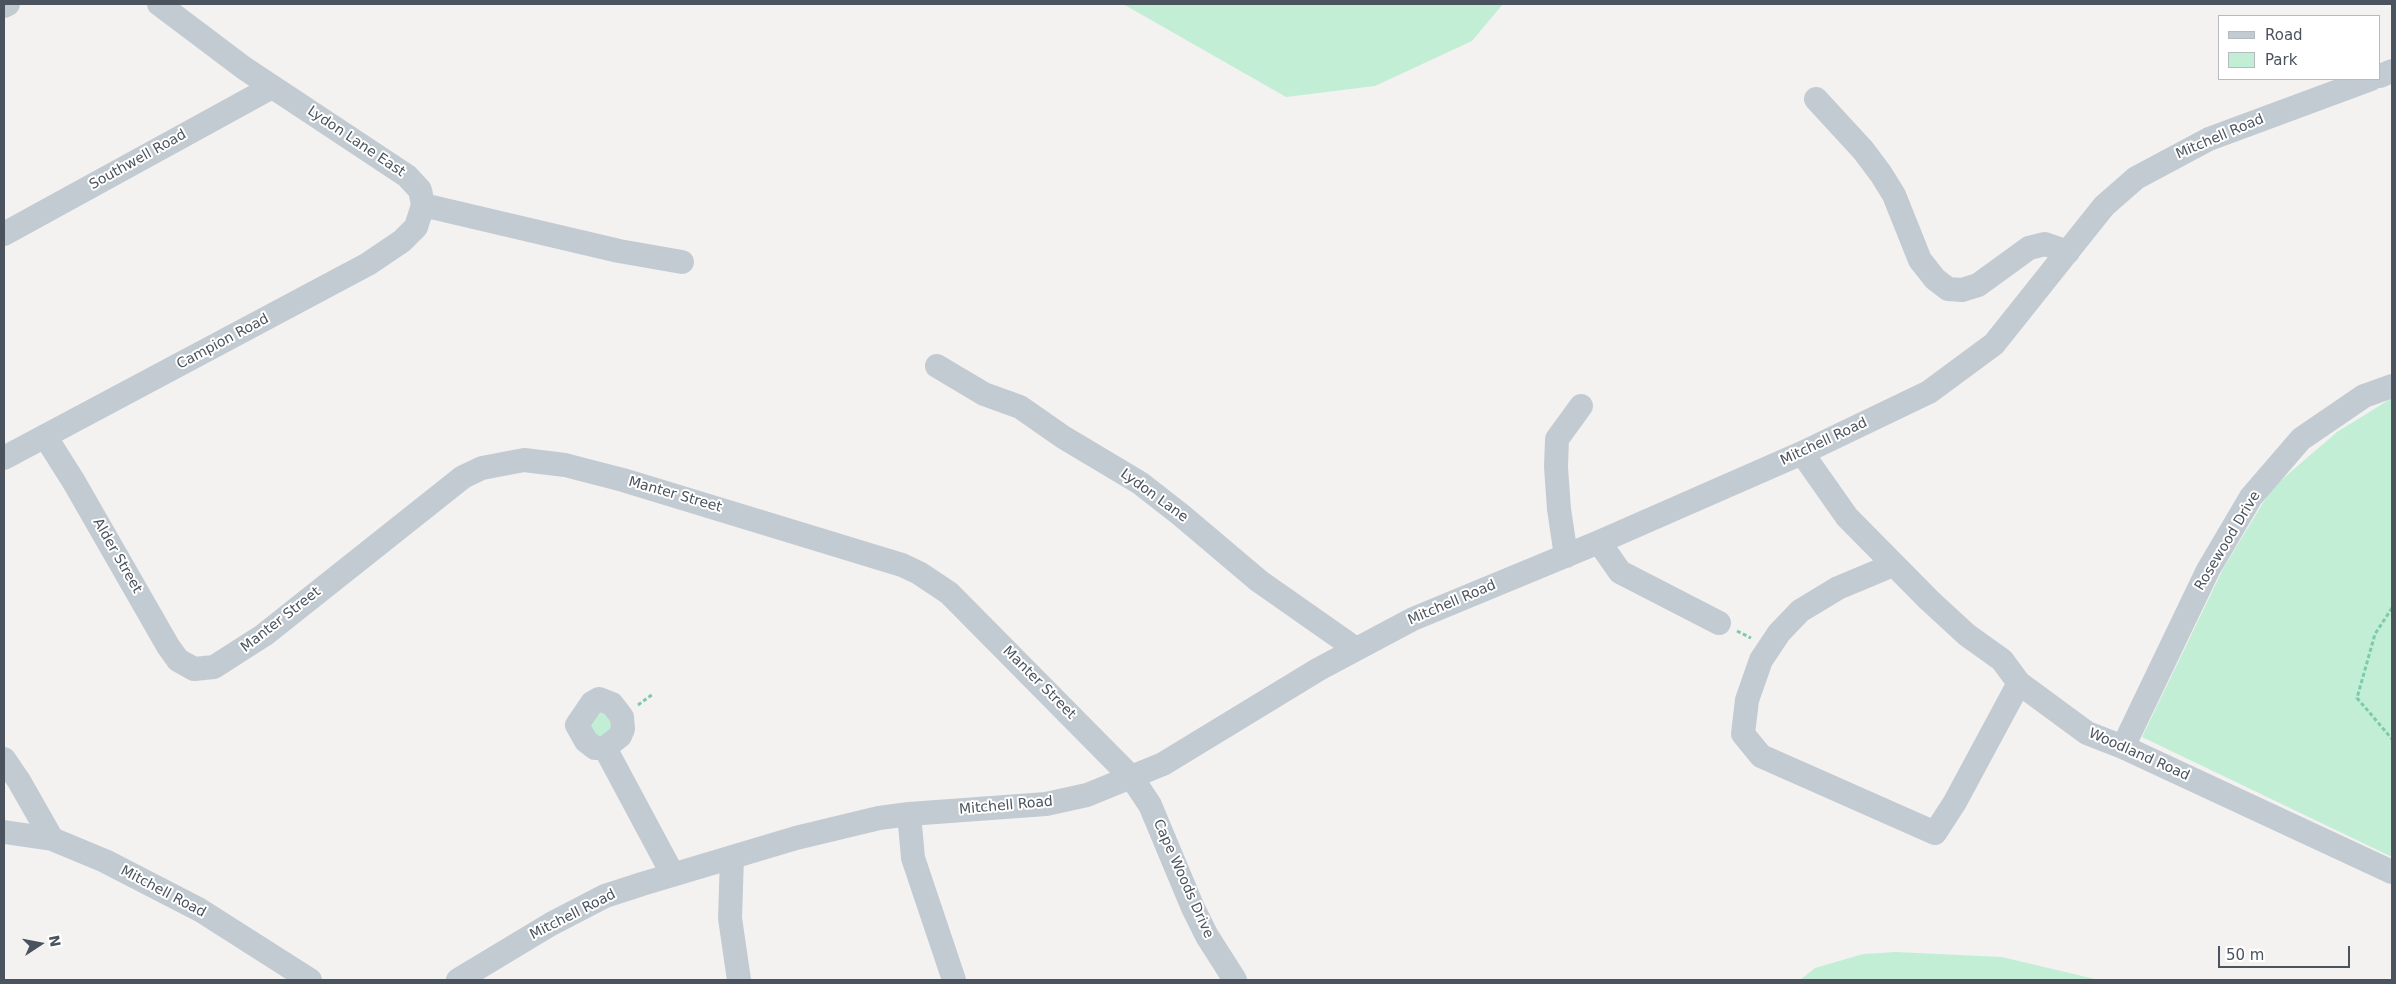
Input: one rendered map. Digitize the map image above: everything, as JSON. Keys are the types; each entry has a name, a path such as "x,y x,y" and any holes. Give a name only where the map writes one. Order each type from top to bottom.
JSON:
{"street":[{"path":"4,6 8,4"},
{"name":"Lydon Lane East","path":"159,4 272,87 407,176 420,190 423,205"},
{"name":"Mitchell Road","path":"458,980 533,934 605,896 673,874 796,838 879,818 1046,804 1087,794 1132,778 1163,764 1319,669 1419,616 1599,542 1802,453 1929,392 1979,357 1994,344 2104,206 2136,178 2209,139 2368,80"},
{"name":"Southwell Road","path":"4,234 272,87"},
{"path":"1816,99 1863,150 1881,174 1894,195 1920,260 1935,279 1948,289 1962,290 1978,285 2028,248 2045,244 2068,252"},
{"path":"423,205 620,251 682,262"},
{"name":"Campion Road","path":"4,458 368,264 402,241 416,227 423,205"},
{"name":"Lydon Lane","path":"937,366 984,394 1028,412 1063,437 1140,483 1259,581 1356,649"},
{"name":"Rosewood Drive","path":"2123,747 2208,570 2251,497 2301,439 2364,396 2392,386"},
{"path":"1566,556 1559,509 1556,466 1557,439 1582,406"},
{"name":"Alder Street","path":"45,436 74,482 168,646 178,660 194,669"},
{"name":"Woodland Road","path":"1802,453 1847,517 1893,565 1967,635 2002,660 2019,683 2087,733 2123,747 2392,872"},
{"name":"Manter Street","path":"194,669 214,667 264,635 463,477 482,468 524,460 565,465 623,480 884,558 919,573 949,593 1132,778"},
{"path":"1599,542 1620,572 1719,623"},
{"path":"1893,565 1838,588 1800,611 1779,633 1761,660 1747,700 1743,734 1761,756 1935,833 1955,802 2019,683"},
{"path":"605,748 673,874"},
{"path":"4,759 25,791 52,840"},
{"name":"Cape Woods Drive","path":"1132,778 1150,805 1193,908 1207,936 1235,980"},
{"path":"909,814 913,858 954,980"},
{"name":"Mitchell Road","path":"4,832 52,840 104,861 200,910 310,980"},
{"path":"732,857 730,918 739,980"}],"path":[{"path":"2392,608 2374,634 2357,698 2392,739"},
{"path":"1719,623 1770,647"}],"green space":[{"path":"1123,4 1503,4 1472,41 1375,86 1286,97"},
{"path":"2392,398 2392,857 2142,737 2224,567 2272,488 2337,432"},
{"path":"609,708 613,737 595,737 587,721 592,713"},
{"path":"1896,952 2002,957 2099,980 1800,980 1815,968 1863,954"}]}
